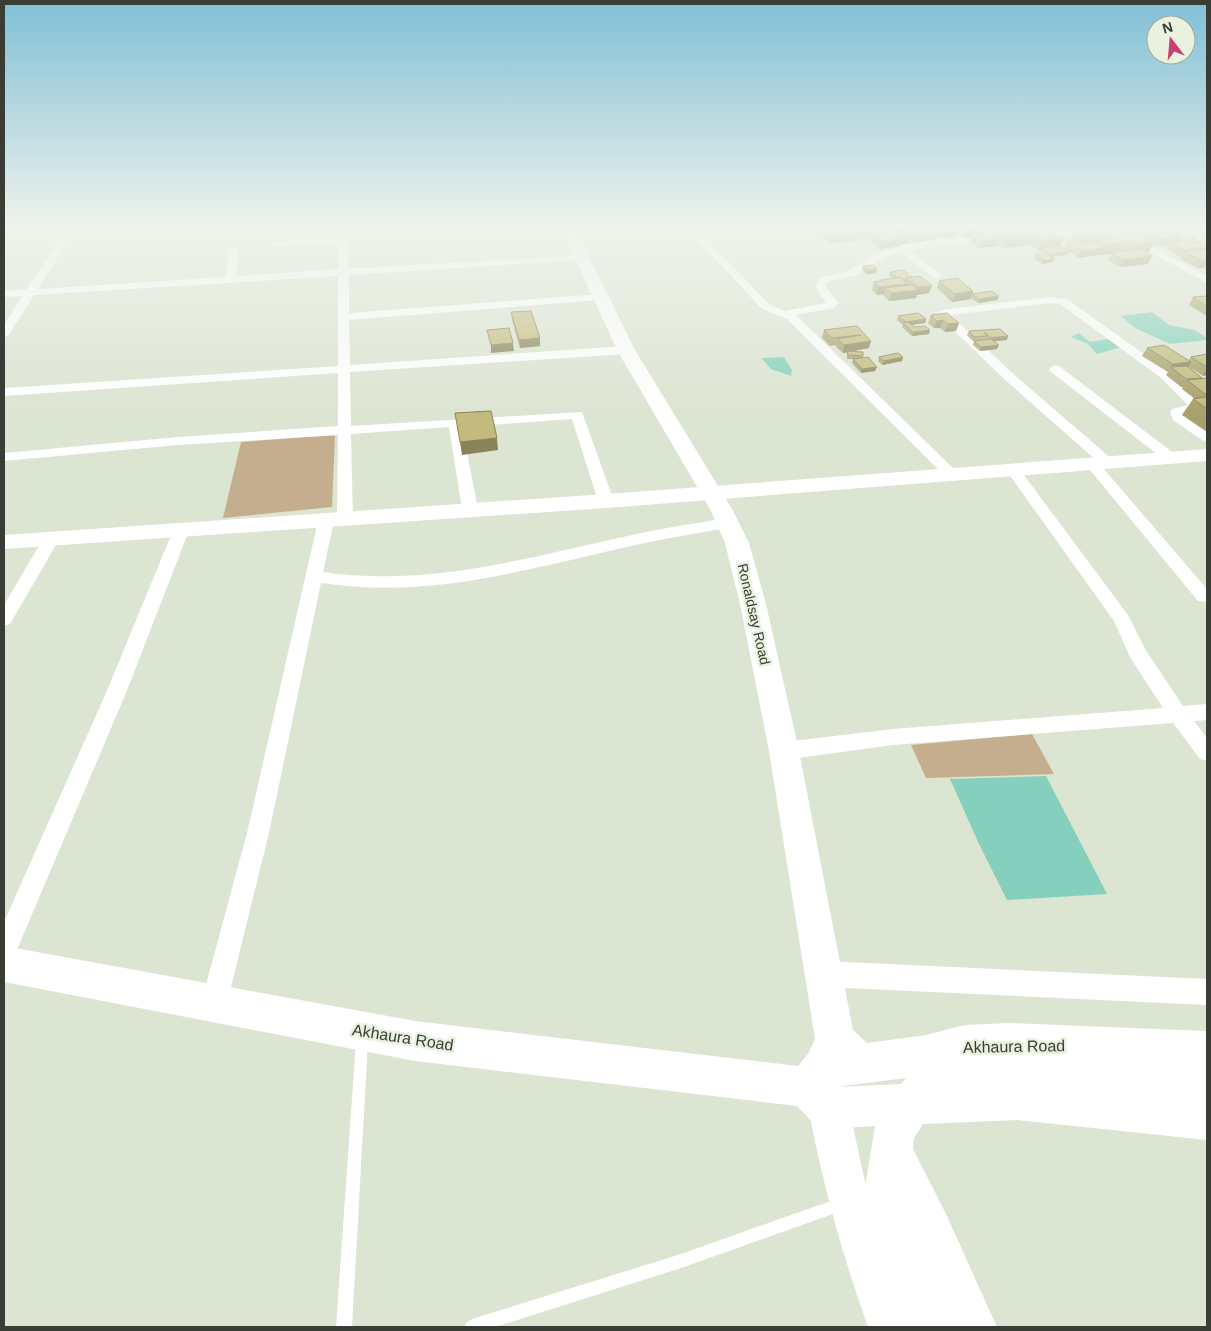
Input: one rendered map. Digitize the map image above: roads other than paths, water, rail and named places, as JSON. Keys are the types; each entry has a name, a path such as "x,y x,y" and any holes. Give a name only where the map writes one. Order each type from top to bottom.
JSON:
{"main road":[{"name":"Ronaldsay Road","path":"596,288 626,350 737,543 753,604 784,751 824,974 831,1073"},
{"name":"Akhaura Road","path":"6,948 219,988 363,1032 415,1041 831,1073 926,1055 965,1045 1008,1043 1207,1051"},
{"path":"930,1327 909,1278 886,1194 894,1132 922,1089 978,1063 1057,1065 1207,1082"},
{"path":"870,1105 1017,1099 1207,1119"}],"street":[{"path":"4,334 34,288"},
{"path":"4,294 96,288"},
{"path":"219,988 258,834 314,576 336,520 345,431 344,288"},
{"path":"749,288 766,306 791,317 952,475"},
{"path":"785,314 830,306 833,303 822,288"},
{"path":"345,317 600,297"},
{"path":"1204,596 1100,464 942,313 1050,300 1063,301 1164,374 1195,405 1177,412 1178,417 1207,438"},
{"path":"4,392 626,350"},
{"path":"1056,369 1171,458"},
{"path":"4,457 178,441 577,415 606,500"},
{"path":"455,422 470,509"},
{"path":"4,542 952,475 1207,454"},
{"path":"1013,470 1122,619 1137,652 1178,714 1207,753"},
{"path":"314,576 346,582 437,581 546,560 656,535 727,523"},
{"path":"6,948 24,901 116,692 182,528"},
{"path":"4,620 52,538"},
{"path":"784,751 903,736 1207,712"},
{"path":"824,974 1207,992"},
{"path":"831,1073 870,1105 931,1229 974,1327"},
{"path":"831,1073 831,1128 875,1284 891,1327"}],"lane":[{"path":"344,1327 363,1032"},
{"path":"472,1327 681,1261 851,1201"}],"water":[{"path":"1152,312 1169,325 1194,330 1207,338 1207,340 1170,344 1135,328 1121,316"},
{"path":"1079,333 1090,342 1108,339 1122,347 1097,354 1088,344 1071,337"},
{"path":"784,357 792,370 791,376 771,369 761,358"},
{"path":"1046,776 1107,894 1007,900 950,779"}]}
